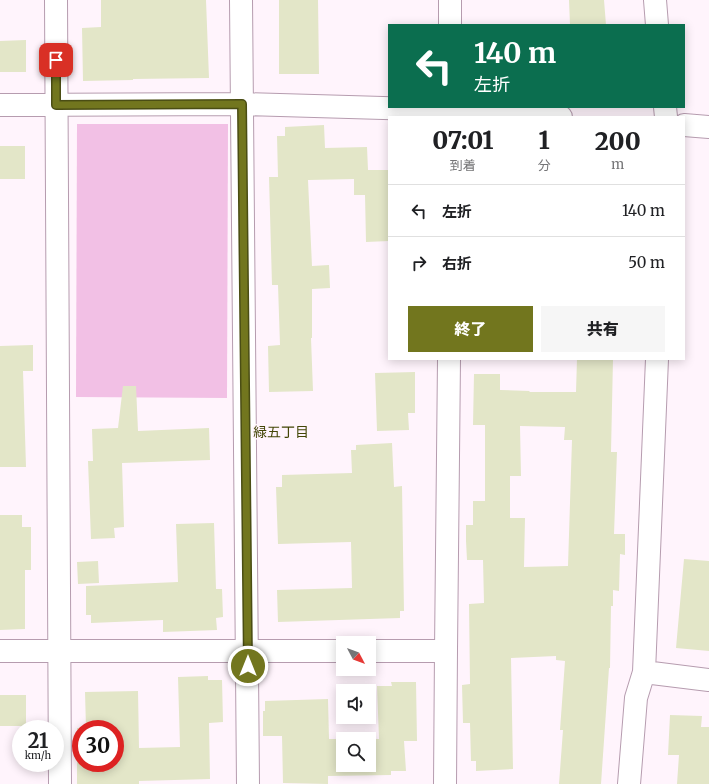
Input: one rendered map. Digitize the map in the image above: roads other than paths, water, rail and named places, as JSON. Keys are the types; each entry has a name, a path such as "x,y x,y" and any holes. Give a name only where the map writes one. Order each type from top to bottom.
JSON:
{"street":[{"path":"56,0 60,784"},
{"path":"241,0 248,784"},
{"path":"450,0 450,24"},
{"path":"655,0 657,24"},
{"path":"0,105 242,104 452,111 543,116"},
{"path":"685,125 709,127"},
{"path":"445,784 449,360"},
{"path":"628,784 636,698 644,672 657,360"},
{"path":"0,651 336,651"},
{"path":"376,651 446,651"},
{"path":"644,672 709,680"}],"district":[{"name":"緑五丁目","path":"281,432"}]}
